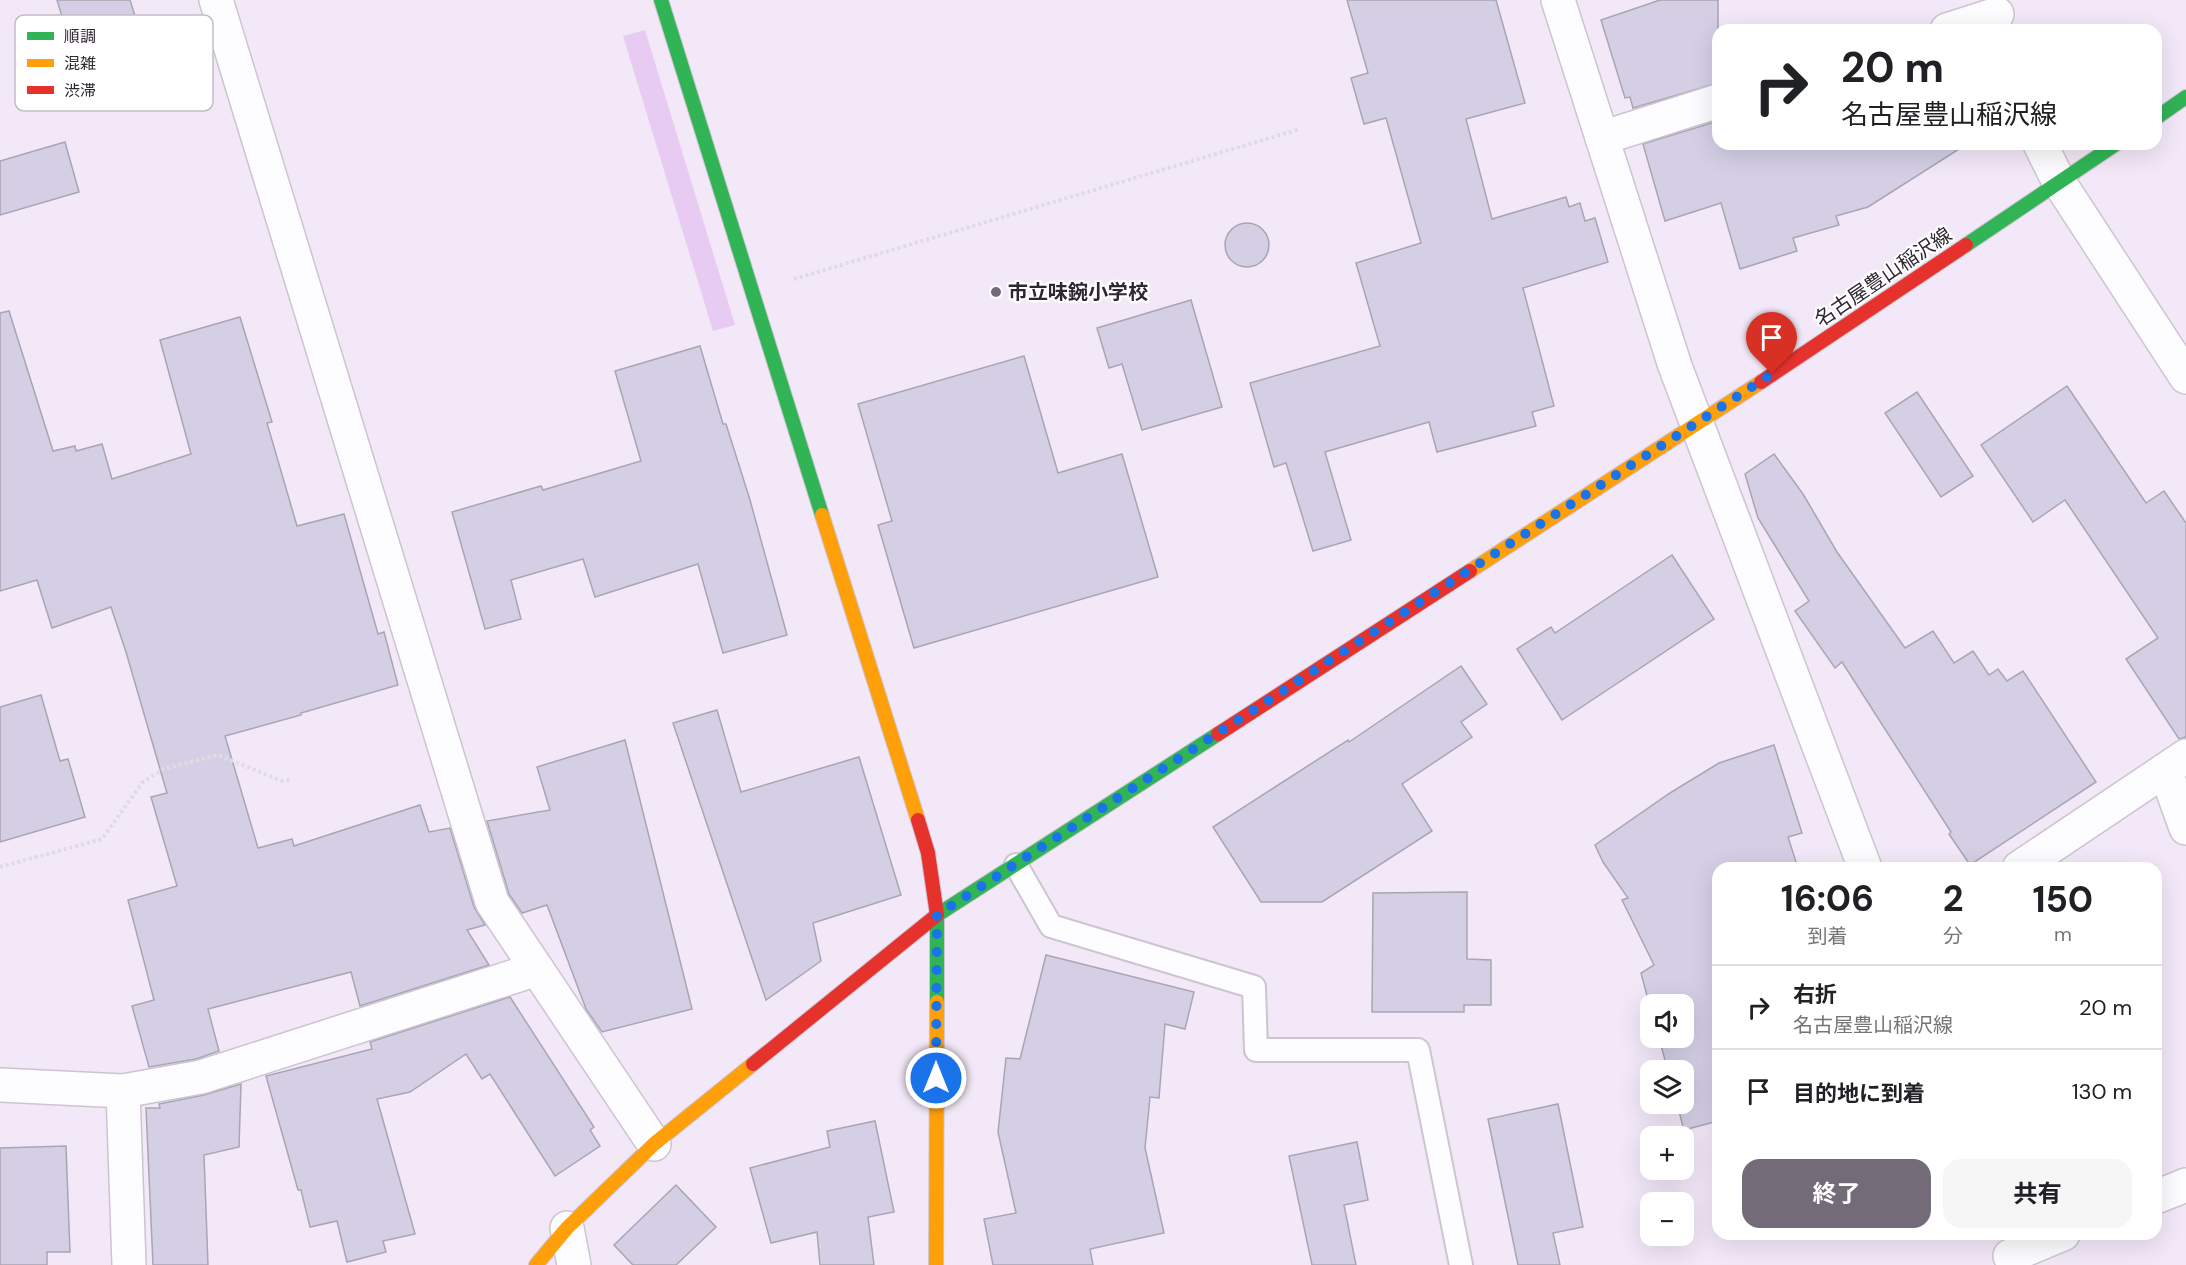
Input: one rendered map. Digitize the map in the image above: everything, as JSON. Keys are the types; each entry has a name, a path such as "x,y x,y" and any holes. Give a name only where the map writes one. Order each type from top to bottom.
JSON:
{"main road":[{"path":"661,0 928,854 937,915 936,1265"},
{"path":"2162,114 2186,97"},
{"name":"名古屋豊山稲沢線","path":"536,1265 567,1228 654,1144 937,915 1696,425 2107,150"}],"street":[{"path":"216,0 492,902 654,1144"},
{"path":"1557,0 1675,366 1863,862"},
{"path":"1967,24 1998,15"},
{"path":"1602,138 1712,103"},
{"path":"2043,150 2059,182 2186,377"},
{"path":"2028,862 2176,763 2186,828"},
{"path":"0,1085 123,1091 201,1077 537,969"},
{"path":"123,1091 129,1265"},
{"path":"2162,1195 2186,1185"},
{"path":"567,1228 574,1265"},
{"path":"2009,1252 2045,1240"}],"lane":[{"path":"1016,864 1052,926 1254,987 1256,1050 1418,1050 1461,1265"}],"path":[{"path":"753,291 1300,129"},
{"path":"0,867 102,839 142,783 163,768 218,754 282,781 290,780"}],"shaded area":[{"path":"645,30 735,325 713,331 623,36"}],"building":[{"path":"57,0 130,0 135,15 62,15"},
{"path":"1347,0 1496,0 1525,103 1466,119 1492,219 1566,197 1569,207 1580,203 1585,221 1595,218 1608,262 1523,288 1554,406 1532,412 1536,426 1437,452 1429,422 1325,452 1351,540 1313,551 1286,463 1274,467 1250,383 1380,346 1356,263 1421,243 1386,118 1364,124 1351,78 1368,73"},
{"path":"1660,0 1718,0 1718,24 1712,24 1712,85 1633,108 1630,97 1625,98 1601,20"},
{"path":"1712,123 1712,150 1958,150 1868,207 1836,216 1839,225 1793,238 1797,251 1740,269 1721,203 1665,221 1643,144"},
{"path":"65,142 79,192 0,215 0,161"},
{"path":"1247,223 1256,224 1263,229 1268,236 1268,254 1263,261 1256,266 1247,267 1238,266 1231,261 1226,254 1225,245 1226,236 1231,229 1238,224"},
{"path":"1191,300 1222,407 1142,430 1122,364 1109,368 1097,328"},
{"path":"9,311 53,451 75,446 76,451 102,444 112,479 191,454 160,340 240,317 272,422 267,423 297,526 344,514 378,634 384,632 398,685 225,736 258,848 292,839 294,846 420,805 429,832 450,828 474,907 485,925 467,930 489,965 360,1006 351,972 208,1009 219,1051 196,1059 149,1067 132,1006 154,1000 128,900 177,886 151,797 167,793 111,607 52,628 37,580 0,591 0,313"},
{"path":"700,346 723,424 726,424 750,500 787,635 723,653 698,564 595,597 583,559 511,580 521,619 485,629 452,512 541,486 543,490 641,461 615,371"},
{"path":"1024,356 1058,473 1122,454 1158,577 914,648 878,525 892,521 858,404"},
{"path":"2067,386 2146,503 2164,491 2186,523 2186,737 2179,739 2126,659 2158,638 2065,500 2033,522 1981,445"},
{"path":"1917,392 1973,476 1941,497 1885,413"},
{"path":"1774,454 1803,494 1837,552 1905,648 1933,631 1954,663 1973,651 1989,675 1998,669 2007,681 2023,671 2096,782 1975,862 1968,862 1842,662 1835,668 1795,611 1809,601 1758,518 1745,474"},
{"path":"1672,555 1714,619 1562,720 1517,649 1551,627 1555,633"},
{"path":"1461,666 1487,704 1461,722 1472,737 1402,784 1432,831 1322,902 1261,902 1213,827 1348,740 1349,742"},
{"path":"41,695 60,761 68,759 85,817 0,842 0,707"},
{"path":"717,710 741,792 859,757 901,895 813,923 821,961 766,1000 673,723"},
{"path":"625,740 692,1009 602,1032 586,1009 547,905 522,913 509,894 487,821 550,810 537,767"},
{"path":"1774,745 1802,833 1788,837 1796,862 1712,862 1712,1123 1694,1127 1683,1126 1680,1114 1694,1114 1694,1060 1665,1060 1662,1048 1694,1048 1694,994 1647,994 1641,973 1654,965 1622,900 1628,898 1603,862 1595,845 1670,793 1719,763"},
{"path":"1467,892 1467,959 1491,960 1491,1005 1464,1005 1464,1012 1372,1012 1373,893"},
{"path":"1046,955 1194,992 1185,1029 1165,1024 1159,1098 1150,1097 1145,1148 1164,1233 1090,1249 1093,1265 993,1265 984,1219 1016,1213 998,1132 1006,1058 1020,1059"},
{"path":"510,997 594,1127 590,1130 600,1146 555,1176 490,1074 482,1079 466,1054 410,1092 377,1099 415,1234 383,1241 386,1252 347,1262 337,1221 310,1227 266,1076 372,1049 370,1042"},
{"path":"241,1084 239,1147 204,1155 208,1265 153,1265 146,1108 160,1108 159,1104 204,1095"},
{"path":"1558,1104 1583,1227 1553,1233 1560,1265 1518,1265 1488,1119"},
{"path":"875,1121 894,1212 868,1217 874,1265 820,1265 817,1232 771,1243 750,1168 830,1147 827,1131"},
{"path":"1357,1142 1368,1200 1344,1205 1356,1265 1312,1265 1289,1156"},
{"path":"66,1146 70,1252 47,1252 47,1265 0,1265 0,1148"},
{"path":"676,1185 716,1227 676,1265 633,1265 614,1245"}],"traffic: fast":[{"path":"661,0 822,515"},
{"path":"2162,114 2186,97"},
{"path":"1966,245 2107,150"},
{"path":"937,1002 937,915 1218,734"}],"traffic: slow":[{"path":"1470,571 1761,382"},
{"path":"822,515 918,820"},
{"path":"936,1265 937,1002"},
{"path":"536,1265 567,1228 654,1144 753,1064"}],"traffic: jam":[{"path":"1761,382 1966,245"},
{"path":"1218,734 1470,571"},
{"path":"753,1064 937,915 928,853 918,820"}],"place":[{"name":"市立味鋺小学校","path":"996,292"}],"route":[{"path":"936,1078 937,915 1772,374"}]}
